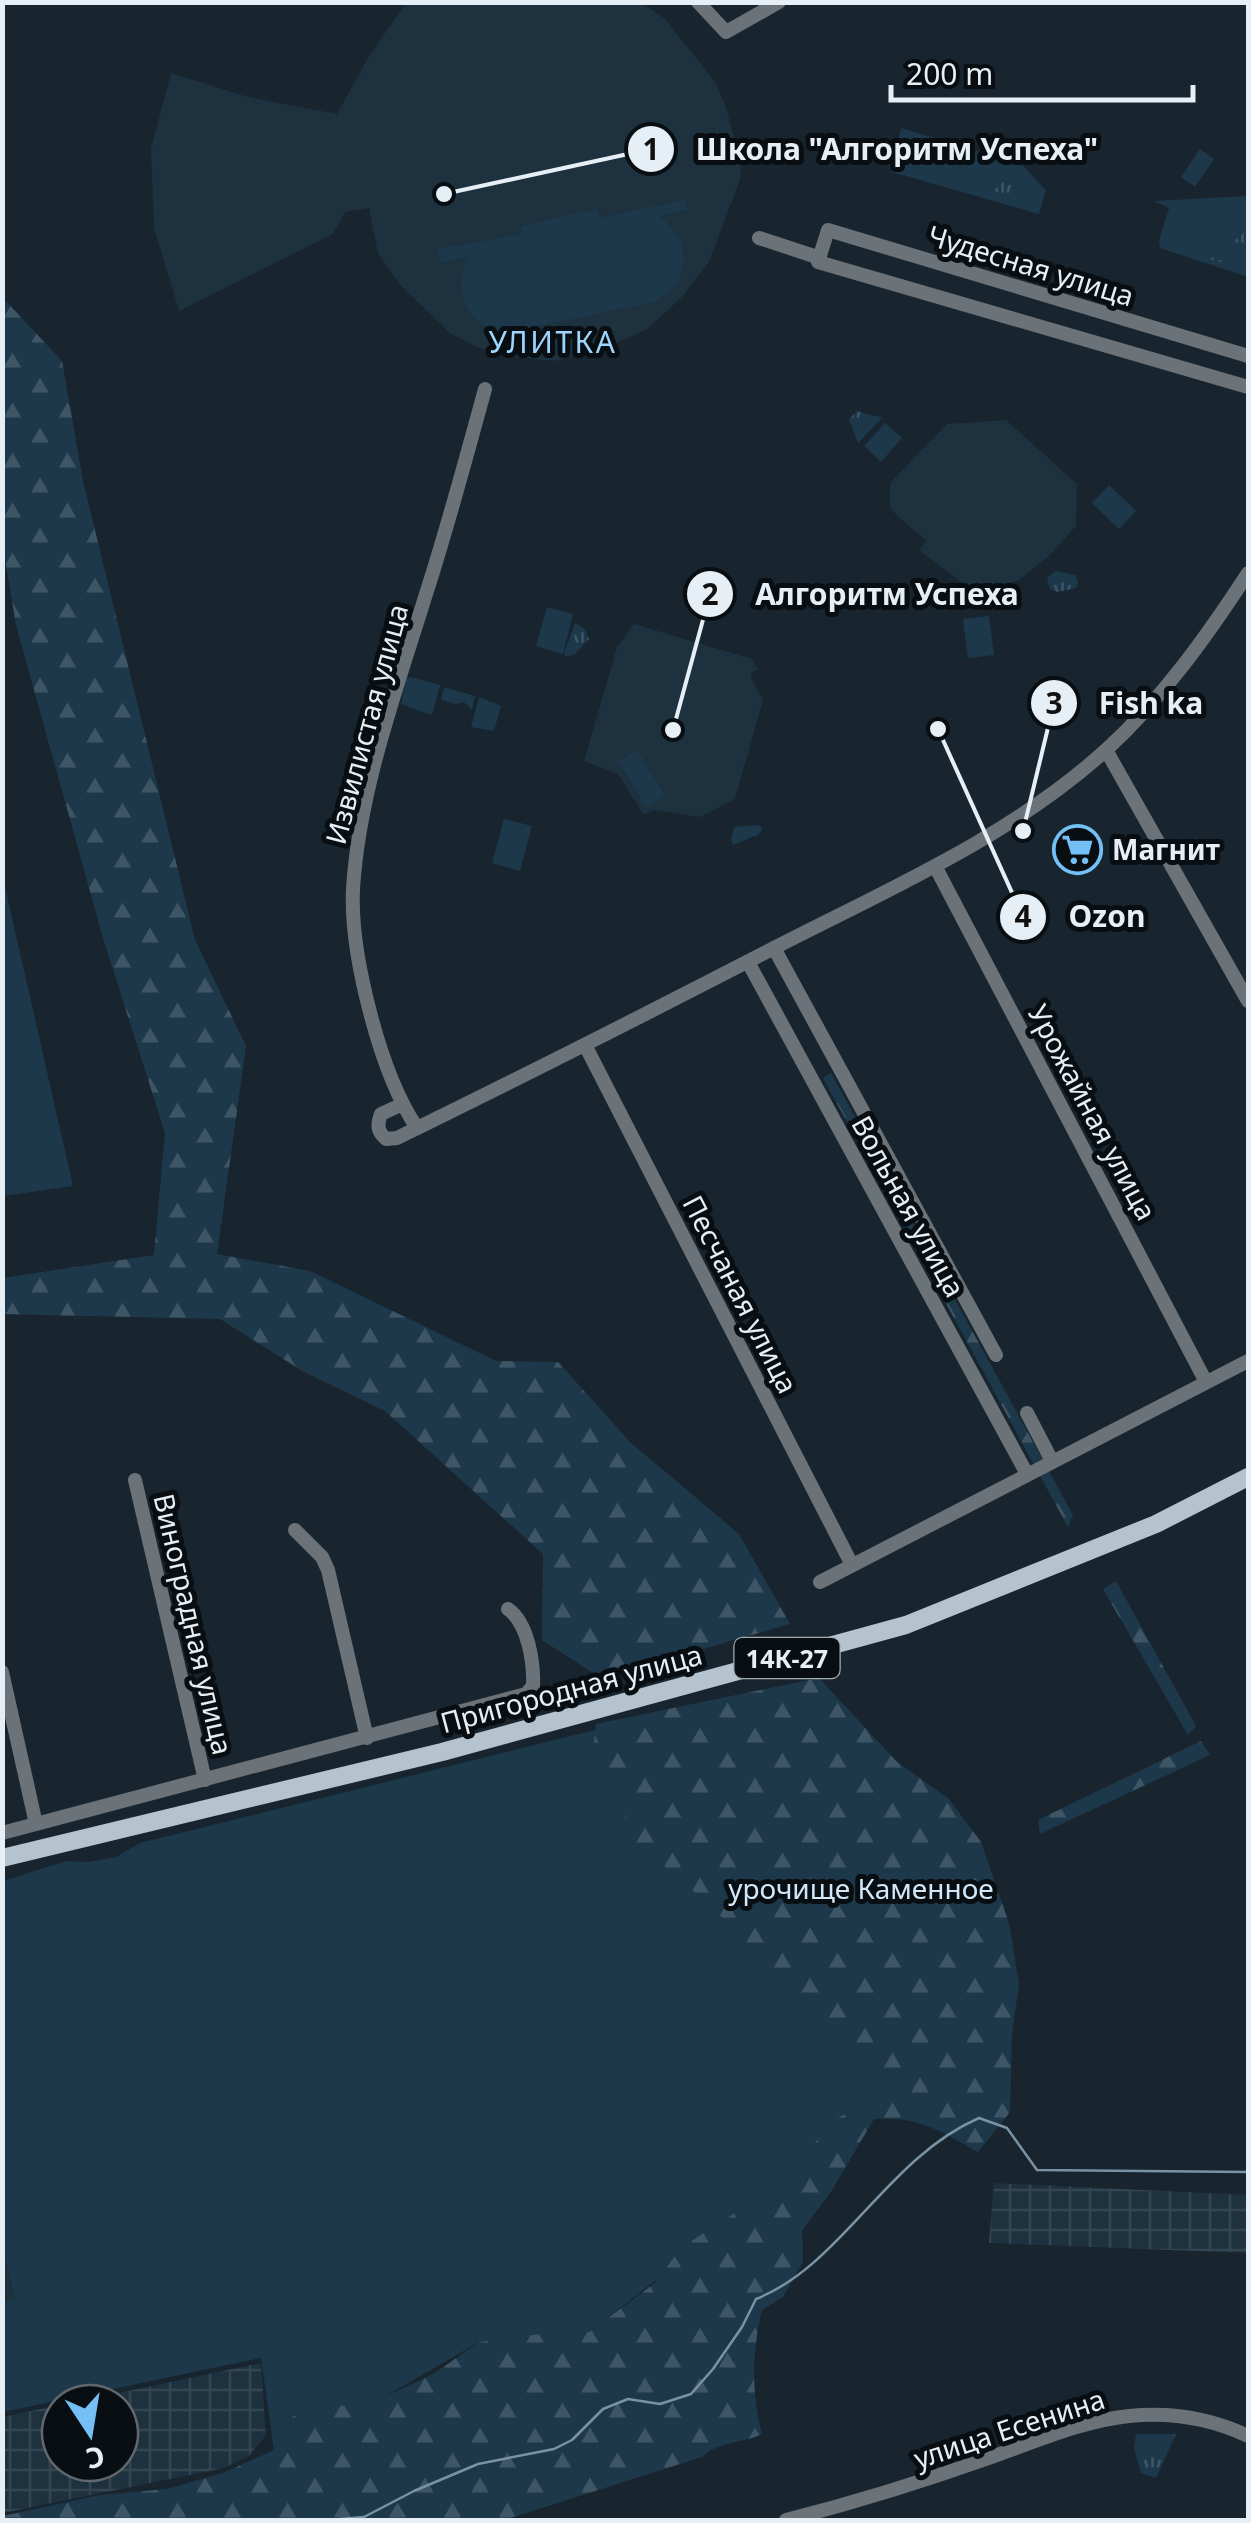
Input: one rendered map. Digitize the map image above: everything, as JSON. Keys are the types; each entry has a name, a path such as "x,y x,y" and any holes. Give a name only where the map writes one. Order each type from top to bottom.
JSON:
{"main road":[{"name":"Пригородная улица","path":"2,1858 423,1757 906,1625 1156,1524 1248,1477"}],"street":[{"path":"698,2 726,32 779,2"},
{"name":"Чудесная улица","path":"1248,356 828,230 818,262 1248,387"},
{"name":"Чудесная улица","path":"759,238 820,258"},
{"name":"Извилистая улица","path":"416,1128 378,1043 364,991 353,892 359,826 458,492 484,390"},
{"path":"403,1104 381,1114 377,1124 386,1139 585,1045 936,866 1028,810 1106,750 1189,658 1248,573"},
{"path":"1106,750 1248,1001"},
{"name":"Урожайная улица","path":"936,866 1206,1382"},
{"name":"Вольная улица","path":"774,948 996,1355"},
{"name":"Вольная улица","path":"748,962 1027,1474"},
{"name":"Песчаная улица","path":"585,1045 852,1565"},
{"path":"820,1582 1248,1361"},
{"path":"1027,1413 1052,1461"},
{"name":"Виноградная улица","path":"135,1480 205,1780"},
{"path":"294,1530 322,1557 328,1570 367,1738"},
{"name":"Пригородная улица","path":"2,1833 526,1694 534,1686 534,1670 519,1616 508,1609"},
{"path":"2,1672 36,1824"},
{"name":"улица Есенина","path":"786,2520 896,2490 1081,2426 1128,2416 1168,2415 1216,2423 1248,2436"}],"shaded area":[{"path":"640,2 665,19 716,83 741,166 740,180 709,262 681,298 646,330 608,347 554,361 515,357 477,347 450,333 401,286 378,253 369,208 345,212 333,234 179,311 154,228 151,148 171,73 248,97 337,114 369,56 406,3"},
{"path":"1006,420 1077,484 1076,526 1051,554 1019,580 972,590 919,550 926,541 890,509 890,483 947,424"},
{"path":"634,624 752,659 758,670 752,672 751,678 763,700 735,799 700,817 653,810 644,815 618,774 584,761 617,647"},
{"path":"994,2183 1248,2195 1248,2253 989,2243"},
{"path":"2,2244 15,2300 3,2303 2,2303"},
{"path":"261,2363 266,2435 249,2456 224,2468 3,2513 3,2417 40,2409 40,2483 140,2483 140,2388"}],"green space":[{"path":"901,128 1022,165 1046,190 1039,214 892,172"},
{"path":"1200,149 1214,159 1195,187 1181,177"},
{"path":"1021,166 1013,196 995,192 995,189"},
{"path":"1248,196 1248,277 1160,248 1169,208 1154,201"},
{"path":"685,200 687,209 658,216 678,237 684,262 675,285 652,302 507,333 482,324 466,306 461,283 469,257 440,262 438,249 522,234 521,226 597,209 598,218"},
{"path":"1248,225 1248,267 1200,256 1202,250 1232,242"},
{"path":"3,298 62,361 83,481 195,940 246,1046 217,1254 310,1271 496,1361 558,1362 631,1443 739,1534 790,1624 601,1678 542,1640 543,1554 385,1411 304,1372 220,1319 3,1314 3,1278 154,1255 165,1133 103,938 16,625 3,547"},
{"path":"857,411 882,418 858,443 849,419"},
{"path":"885,423 902,438 881,462 864,446"},
{"path":"1109,485 1136,511 1119,529 1092,503"},
{"path":"1056,571 1075,575 1076,588 1058,592 1050,589 1047,578"},
{"path":"547,607 573,614 563,654 536,646"},
{"path":"989,616 994,655 968,658 963,619"},
{"path":"575,623 585,629 589,639 575,654 566,657 564,653"},
{"path":"406,679 440,685 432,715 401,704"},
{"path":"444,687 475,696 472,710 464,702 441,700"},
{"path":"479,697 501,706 494,731 471,727"},
{"path":"637,750 665,796 646,807 619,761"},
{"path":"504,819 532,826 520,871 492,863"},
{"path":"734,827 762,827 761,833 733,845"},
{"path":"3,878 73,1186 2,1196"},
{"path":"831,1073 1073,1515 1068,1527 823,1078"},
{"path":"1116,1581 1196,1726 1188,1735 1103,1589"},
{"name":"урочище Каменное","path":"819,1678 897,1762 948,1798 981,1842 1009,1923 1019,1984 1012,2033 1010,2112 978,2152 916,2122 874,2119 832,2190 802,2231 803,2262 783,2297 762,2310 754,2372 762,2434 504,2520 3,2520 3,2516 100,2495 167,2489 223,2473 274,2450 293,2416 384,2397 435,2373 479,2342 589,2332 655,2283 681,2248 784,2181 833,2120 879,2098 868,2069 748,1949 719,1914 652,1855 633,1844 614,1783 593,1751 596,1724"},
{"path":"595,1730 620,1783 633,1844 652,1855 728,1921 868,2069 879,2098 784,2181 589,2332 479,2342 384,2397 293,2416 274,2450 261,2358 140,2383 40,2383 40,2404 3,2412 2,2303 15,2299 2,2244 3,1881 66,1861 116,1857 140,1843"},
{"path":"1201,1741 1210,1755 1040,1834 1038,1820"},
{"path":"1136,2434 1176,2434 1156,2478 1141,2473 1134,2449"}],"waterway":[{"path":"328,2520 364,2517 478,2464 554,2449 572,2440 603,2409 628,2399 660,2404 691,2394 742,2327 756,2299 814,2262 917,2158 979,2118 1007,2128 1037,2170 1248,2172"}],"place":[{"name":"Школа \"Алгоритм Успеха\"","path":"444,194"},
{"name":"Ozon","path":"938,729"},
{"name":"Алгоритм Успеха","path":"673,730"},
{"name":"Fish ka","path":"1023,831"},
{"name":"Магнит","path":"1077,849"}],"district":[{"name":"УЛИТКА","path":"553,341"}]}
